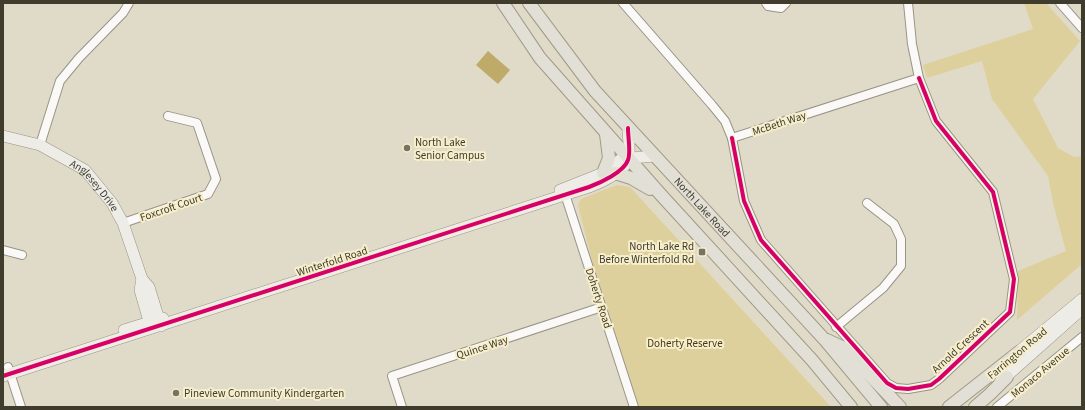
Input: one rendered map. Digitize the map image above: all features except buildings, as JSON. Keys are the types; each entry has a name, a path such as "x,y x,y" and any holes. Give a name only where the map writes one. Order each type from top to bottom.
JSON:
{"main road":[{"name":"North Lake Road","path":"503,3 540,58 606,134 812,360 851,407"},
{"name":"North Lake Road","path":"529,3 591,86 628,128 826,340 881,407"},
{"path":"628,128 629,159"},
{"path":"606,134 609,173 631,178 662,196"},
{"name":"Anglesey Drive","path":"3,136 40,145 85,170 112,203 123,223 142,279 140,290 155,324"},
{"name":"Winterfold Road","path":"6,371 564,192 609,173 621,159 654,156"},
{"name":"Farrington Road","path":"1019,352 1082,299"},
{"name":"Farrington Road","path":"968,407 1007,377 1082,309"},
{"path":"826,340 845,349 900,407"},
{"path":"950,407 1019,352"},
{"path":"975,407 1007,377"}],"street":[{"path":"40,145 60,81 79,58 123,13 129,3"},
{"path":"624,3 712,105 725,122 732,138"},
{"path":"766,3 768,6 781,8 786,3"},
{"path":"908,3 912,44 919,78"},
{"path":"1060,3 1082,28"},
{"name":"McBeth Way","path":"732,138 919,78"},
{"name":"Arnold Crescent","path":"732,138 744,201 761,240 836,327 887,383 896,388 913,389 931,385 1010,312 1014,279 993,192 936,121 919,78"},
{"name":"Foxcroft Court","path":"123,223 208,194 216,180 197,122 168,116"},
{"name":"Doherty Road","path":"564,192 634,407"},
{"path":"836,327 884,288 901,266 901,239 894,224 867,203"},
{"path":"3,250 22,255"},
{"name":"Quince Way","path":"402,407 392,376 602,307"},
{"name":"Monaco Avenue","path":"997,407 1082,337"},
{"path":"6,371 21,407"}],"green space":[{"path":"1024,3 1046,3 1080,41 1033,99 1058,148 1074,157 1082,156 1082,264 1017,320 1018,271 1066,251 1054,207 1048,176 992,99 982,61 927,78 923,65 1033,29"},
{"name":"Doherty Reserve","path":"617,185 630,187 831,407 639,407 592,261 578,205 581,199"}],"shaded area":[{"path":"488,51 510,70 498,84 476,65"}],"cycle path":[{"path":"732,138 744,201 761,240 887,383 896,388 908,389 931,385 1010,312 1014,279 993,192 936,121 919,78"},
{"path":"3,376 594,185 617,173 626,164 629,153 628,128"}],"place":[{"name":"North Lake Senior Campus","path":"407,148"},
{"name":"North Lake Rd Before Winterfold Rd","path":"702,252"},
{"name":"Pineview Community Kindergarten","path":"176,393"}]}
